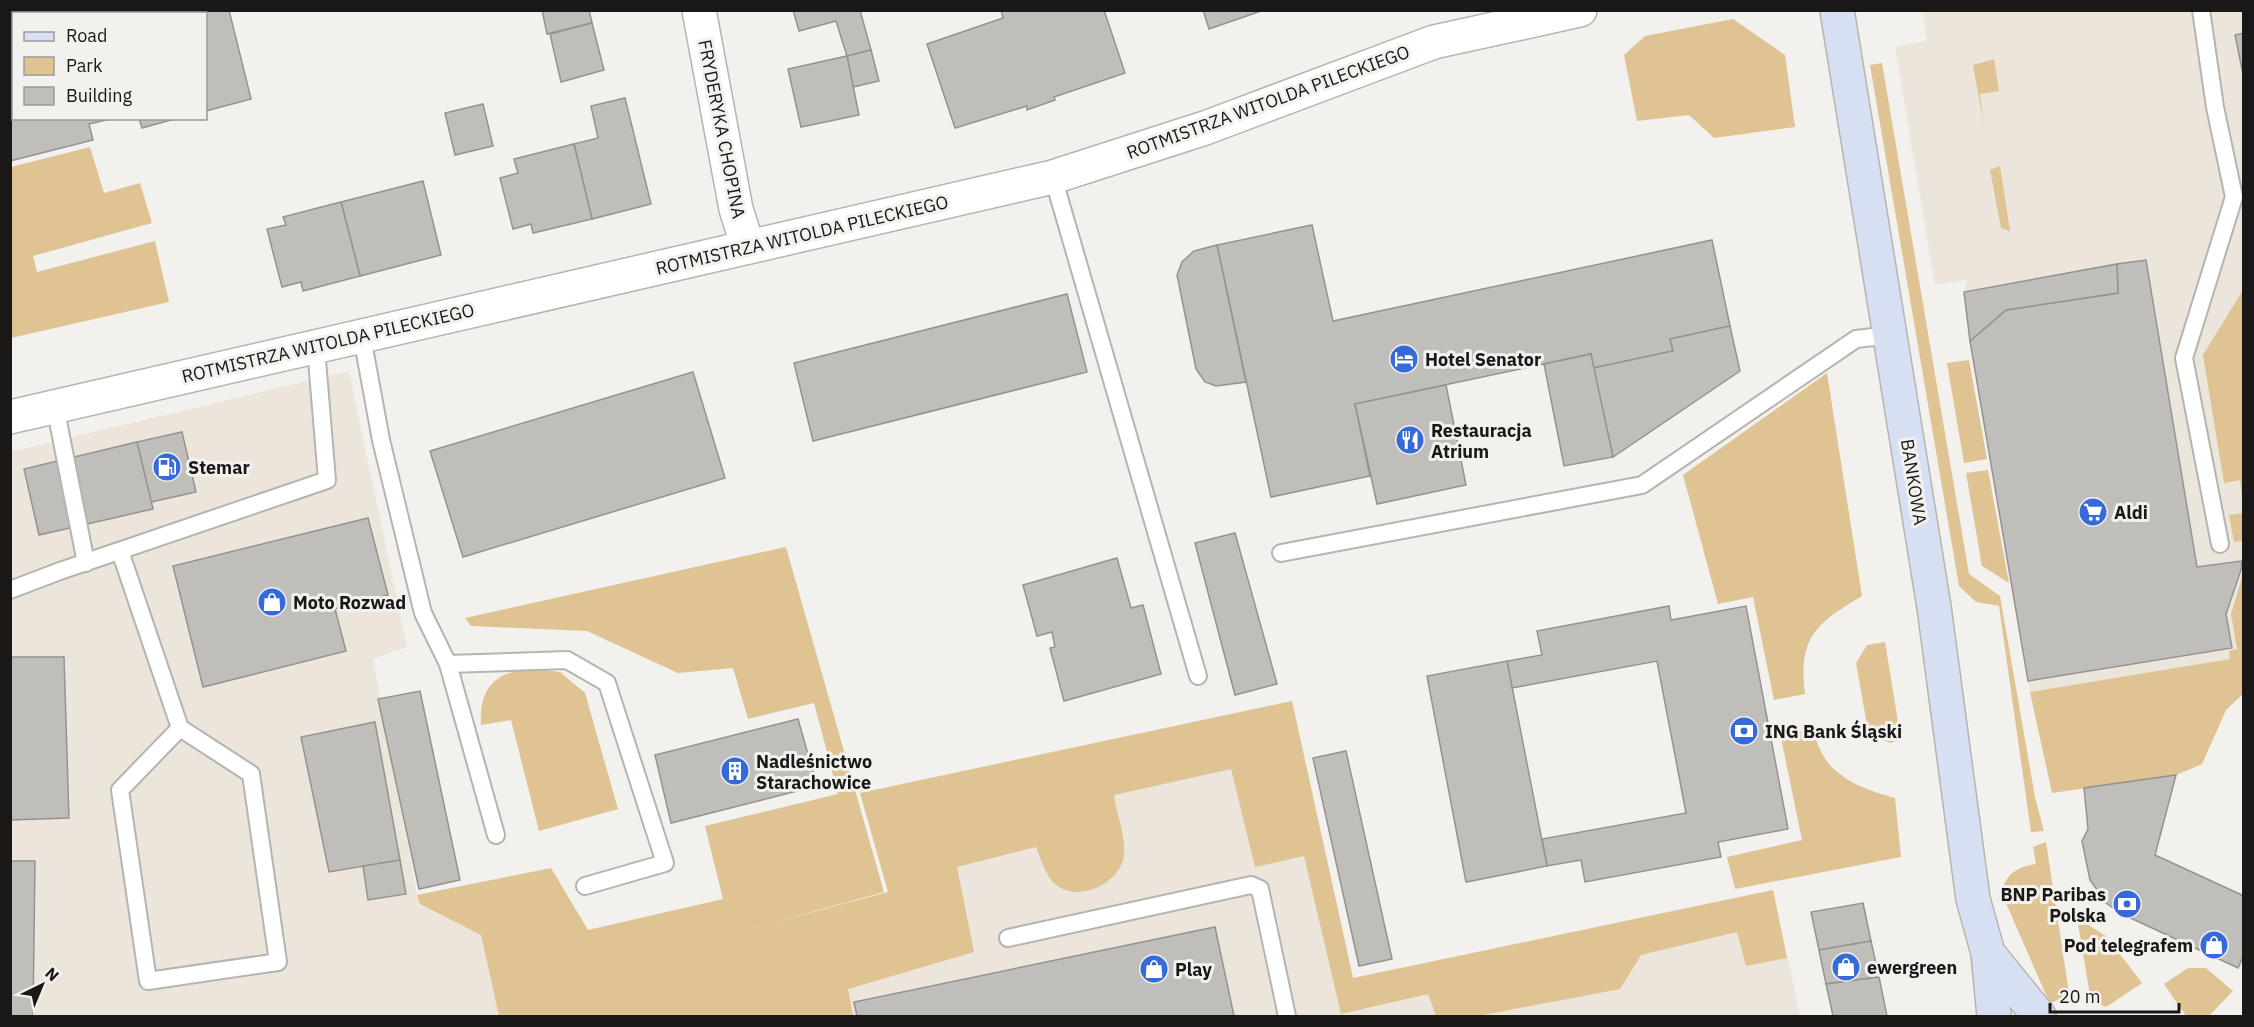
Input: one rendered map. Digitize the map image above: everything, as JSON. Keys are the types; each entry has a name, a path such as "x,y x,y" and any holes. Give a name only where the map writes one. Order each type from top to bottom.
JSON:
{"street":[{"name":"FRYDERYKA CHOPINA","path":"699,10 736,209 748,247"},
{"name":"ROTMISTRZA WITOLDA PILECKIEGO","path":"10,417 204,370 316,348 1053,177 1205,128 1434,42 1482,21 1580,10"},
{"name":"BANKOWA","path":"1837,10 1892,335 1934,607 1973,899 1988,953 1992,1015"},
{"name":"BANKOWA","path":"1988,953 2039,1017"}],"lane":[{"path":"2201,10 2215,107 2234,197 2184,358 2220,544"},
{"path":"1053,177 1198,676"},
{"path":"1281,553 1642,485 1856,339 1892,335"},
{"path":"362,337 381,440 423,613 448,664 496,835"},
{"path":"10,590 327,480 316,348"},
{"path":"55,406 86,563"},
{"path":"120,551 180,728 251,774 278,962 148,981 120,790 180,728"},
{"path":"448,664 567,660 607,682 664,863 585,886"},
{"path":"1008,938 1251,885 1260,889 1287,1017"}],"shaded area":[{"path":"1923,11 2243,11 2243,670 2202,764 2176,775 2052,793 2030,692 1970,341 1964,292 1967,280 1935,285 1895,47 1927,41"},
{"path":"349,371 407,647 373,659 417,895 420,904 481,934 499,1016 11,1016 10,452"},
{"path":"1292,701 1353,978 1773,890 1800,1016 664,1016 647,956 888,892 860,793"}],"green space":[{"path":"1733,19 1785,55 1795,127 1714,138 1689,115 1637,121 1624,55 1645,36"},
{"path":"1994,59 1999,91 1980,94 1984,126 1973,65"},
{"path":"1882,63 1969,574 2000,596 2035,797 2044,831 2031,832 1999,606 1976,602 1959,586 1870,65"},
{"path":"90,147 104,193 140,183 152,223 33,256 37,272 155,241 169,302 11,338 11,167"},
{"path":"2000,166 2010,231 2001,228 1990,170"},
{"path":"2243,290 2243,506 2240,480 2224,483 2203,355"},
{"path":"1969,360 1987,459 1964,463 1947,363"},
{"path":"1827,373 1862,596 1832,615 1813,634 1804,659 1805,694 1774,700 1753,597 1718,604 1683,475"},
{"path":"1988,470 2009,583 1982,566 1966,473"},
{"path":"2244,513 2243,553 2242,541 2234,542 2229,515"},
{"path":"786,547 884,892 753,928 888,892 860,793 1292,701 1353,978 1773,890 1787,958 1746,966 1737,932 1641,955 1620,989 1478,1016 1436,1016 1428,994 1341,1014 1304,856 1255,867 1231,769 1114,795 1124,840 1122,864 1109,881 1089,890 1068,891 1055,884 1045,869 1036,847 957,867 974,952 848,989 853,1016 499,1016 481,935 420,904 417,895 551,868 588,930 723,899 705,826 838,794 814,703 748,719 733,668 678,673 587,631 471,626 465,618"},
{"path":"2243,574 2243,694 2226,710 2202,764 2176,775 2052,793 2030,692 2230,659 2229,651 2237,649 2231,614"},
{"path":"1885,642 1901,740 1890,743 1878,738 1867,725 1856,663 1867,645"},
{"path":"535,669 560,672 585,693 618,809 539,831 511,720 481,725 483,700 493,683 510,673"},
{"path":"1812,730 1824,757 1840,774 1866,789 1895,798 1901,857 1735,889 1727,857 1802,840 1780,733"},
{"path":"2046,842 2069,993 2050,1004 2002,894 2006,881 2013,873 2023,867 2036,864 2033,847"},
{"path":"2077,918 2106,936 2142,983 2106,1007 2091,1001"},
{"path":"2188,968 2206,968 2233,991 2209,1016 2186,1016 2164,984"}],"building":[{"path":"162,10 229,10 251,99 207,111 207,12 160,12"},
{"path":"542,10 589,10 592,23 547,34"},
{"path":"793,10 860,10 871,50 847,56 836,21 799,31"},
{"path":"1001,10 1104,10 1125,73 1054,97 1055,100 1027,110 1027,106 955,128 927,44 1003,18"},
{"path":"1203,10 1264,10 1209,29"},
{"path":"592,23 604,70 561,82 550,34"},
{"path":"2244,33 2244,79 2235,35"},
{"path":"871,50 879,81 853,87 847,56"},
{"path":"847,56 859,115 801,127 788,69"},
{"path":"10,80 12,80 12,120 106,120 89,124 93,140 10,161"},
{"path":"625,98 651,204 592,219 574,144 598,138 591,106"},
{"path":"483,104 493,146 455,155 445,113"},
{"path":"140,120 171,120 142,128"},
{"path":"574,144 592,219 533,233 531,224 513,229 500,178 518,173 514,159"},
{"path":"423,181 441,255 360,276 341,202"},
{"path":"341,202 360,276 303,291 301,282 282,287 267,229 286,225 283,217"},
{"name":"Hotel Senator","path":"1312,225 1333,321 1712,240 1730,326 1670,339 1673,351 1593,368 1591,354 1355,404 1370,476 1271,497 1217,245"},
{"path":"1217,245 1246,382 1216,386 1205,382 1196,369 1177,275 1182,262 1194,251"},
{"name":"Aldi","path":"2146,260 2197,567 2241,561 2242,567 2226,614 2232,648 2028,681 1970,341 2006,310 2118,293 2117,264"},
{"path":"2117,264 2118,293 2006,310 1970,341 1964,292"},
{"path":"1067,294 1087,372 813,441 794,363"},
{"path":"1730,326 1740,371 1613,457 1593,368 1673,351 1670,339"},
{"path":"1591,354 1613,457 1564,466 1544,364"},
{"path":"693,372 725,478 463,557 430,451"},
{"name":"Restauracja Atrium","path":"1446,385 1466,485 1377,504 1355,404"},
{"name":"Stemar","path":"182,432 196,492 151,502 137,442"},
{"path":"137,442 153,509 39,535 24,469"},
{"name":"Moto Rozwad","path":"368,518 388,595 335,609 346,651 203,687 173,566"},
{"path":"1235,533 1277,684 1235,695 1195,543"},
{"path":"1117,558 1131,608 1143,605 1161,674 1064,701 1050,648 1055,647 1052,632 1037,636 1023,585"},
{"path":"1669,606 1671,620 1746,606 1788,829 1718,842 1721,857 1585,882 1581,860 1547,866 1542,839 1686,813 1657,661 1512,688 1507,661 1542,655 1537,631"},
{"path":"10,657 64,657 69,818 10,820"},
{"path":"1507,661 1547,866 1466,882 1427,676"},
{"path":"420,691 460,880 419,889 378,699"},
{"name":"Nadleśnictwo Starachowice","path":"798,719 817,786 671,823 655,755"},
{"path":"375,722 400,860 329,872 301,737"},
{"path":"1346,751 1392,959 1359,966 1313,758"},
{"path":"2176,775 2155,855 2244,896 2244,955 2238,968 2122,914 2106,903 2090,880 2082,841 2088,829 2084,788"},
{"path":"400,860 406,894 368,900 363,866"},
{"path":"10,861 35,861 33,1016 10,1016"},
{"path":"1863,903 1871,941 1819,950 1811,912"},
{"path":"1215,927 1234,1016 857,1016 854,1002"},
{"path":"1871,941 1879,977 1826,984 1819,950"},
{"path":"1879,977 1887,1016 1833,1016 1826,984"}],"place":[{"name":"Hotel Senator","path":"1404,359"},
{"name":"Restauracja Atrium","path":"1410,440"},
{"name":"Stemar","path":"167,467"},
{"name":"Aldi","path":"2093,512"},
{"name":"Moto Rozwad","path":"272,602"},
{"name":"ING Bank Śląski","path":"1744,731"},
{"name":"Nadleśnictwo Starachowice","path":"735,771"},
{"name":"BNP Paribas Polska","path":"2127,904"},
{"name":"Pod telegrafem","path":"2214,945"},
{"name":"ewergreen","path":"1846,967"},
{"name":"Play","path":"1154,969"}]}
